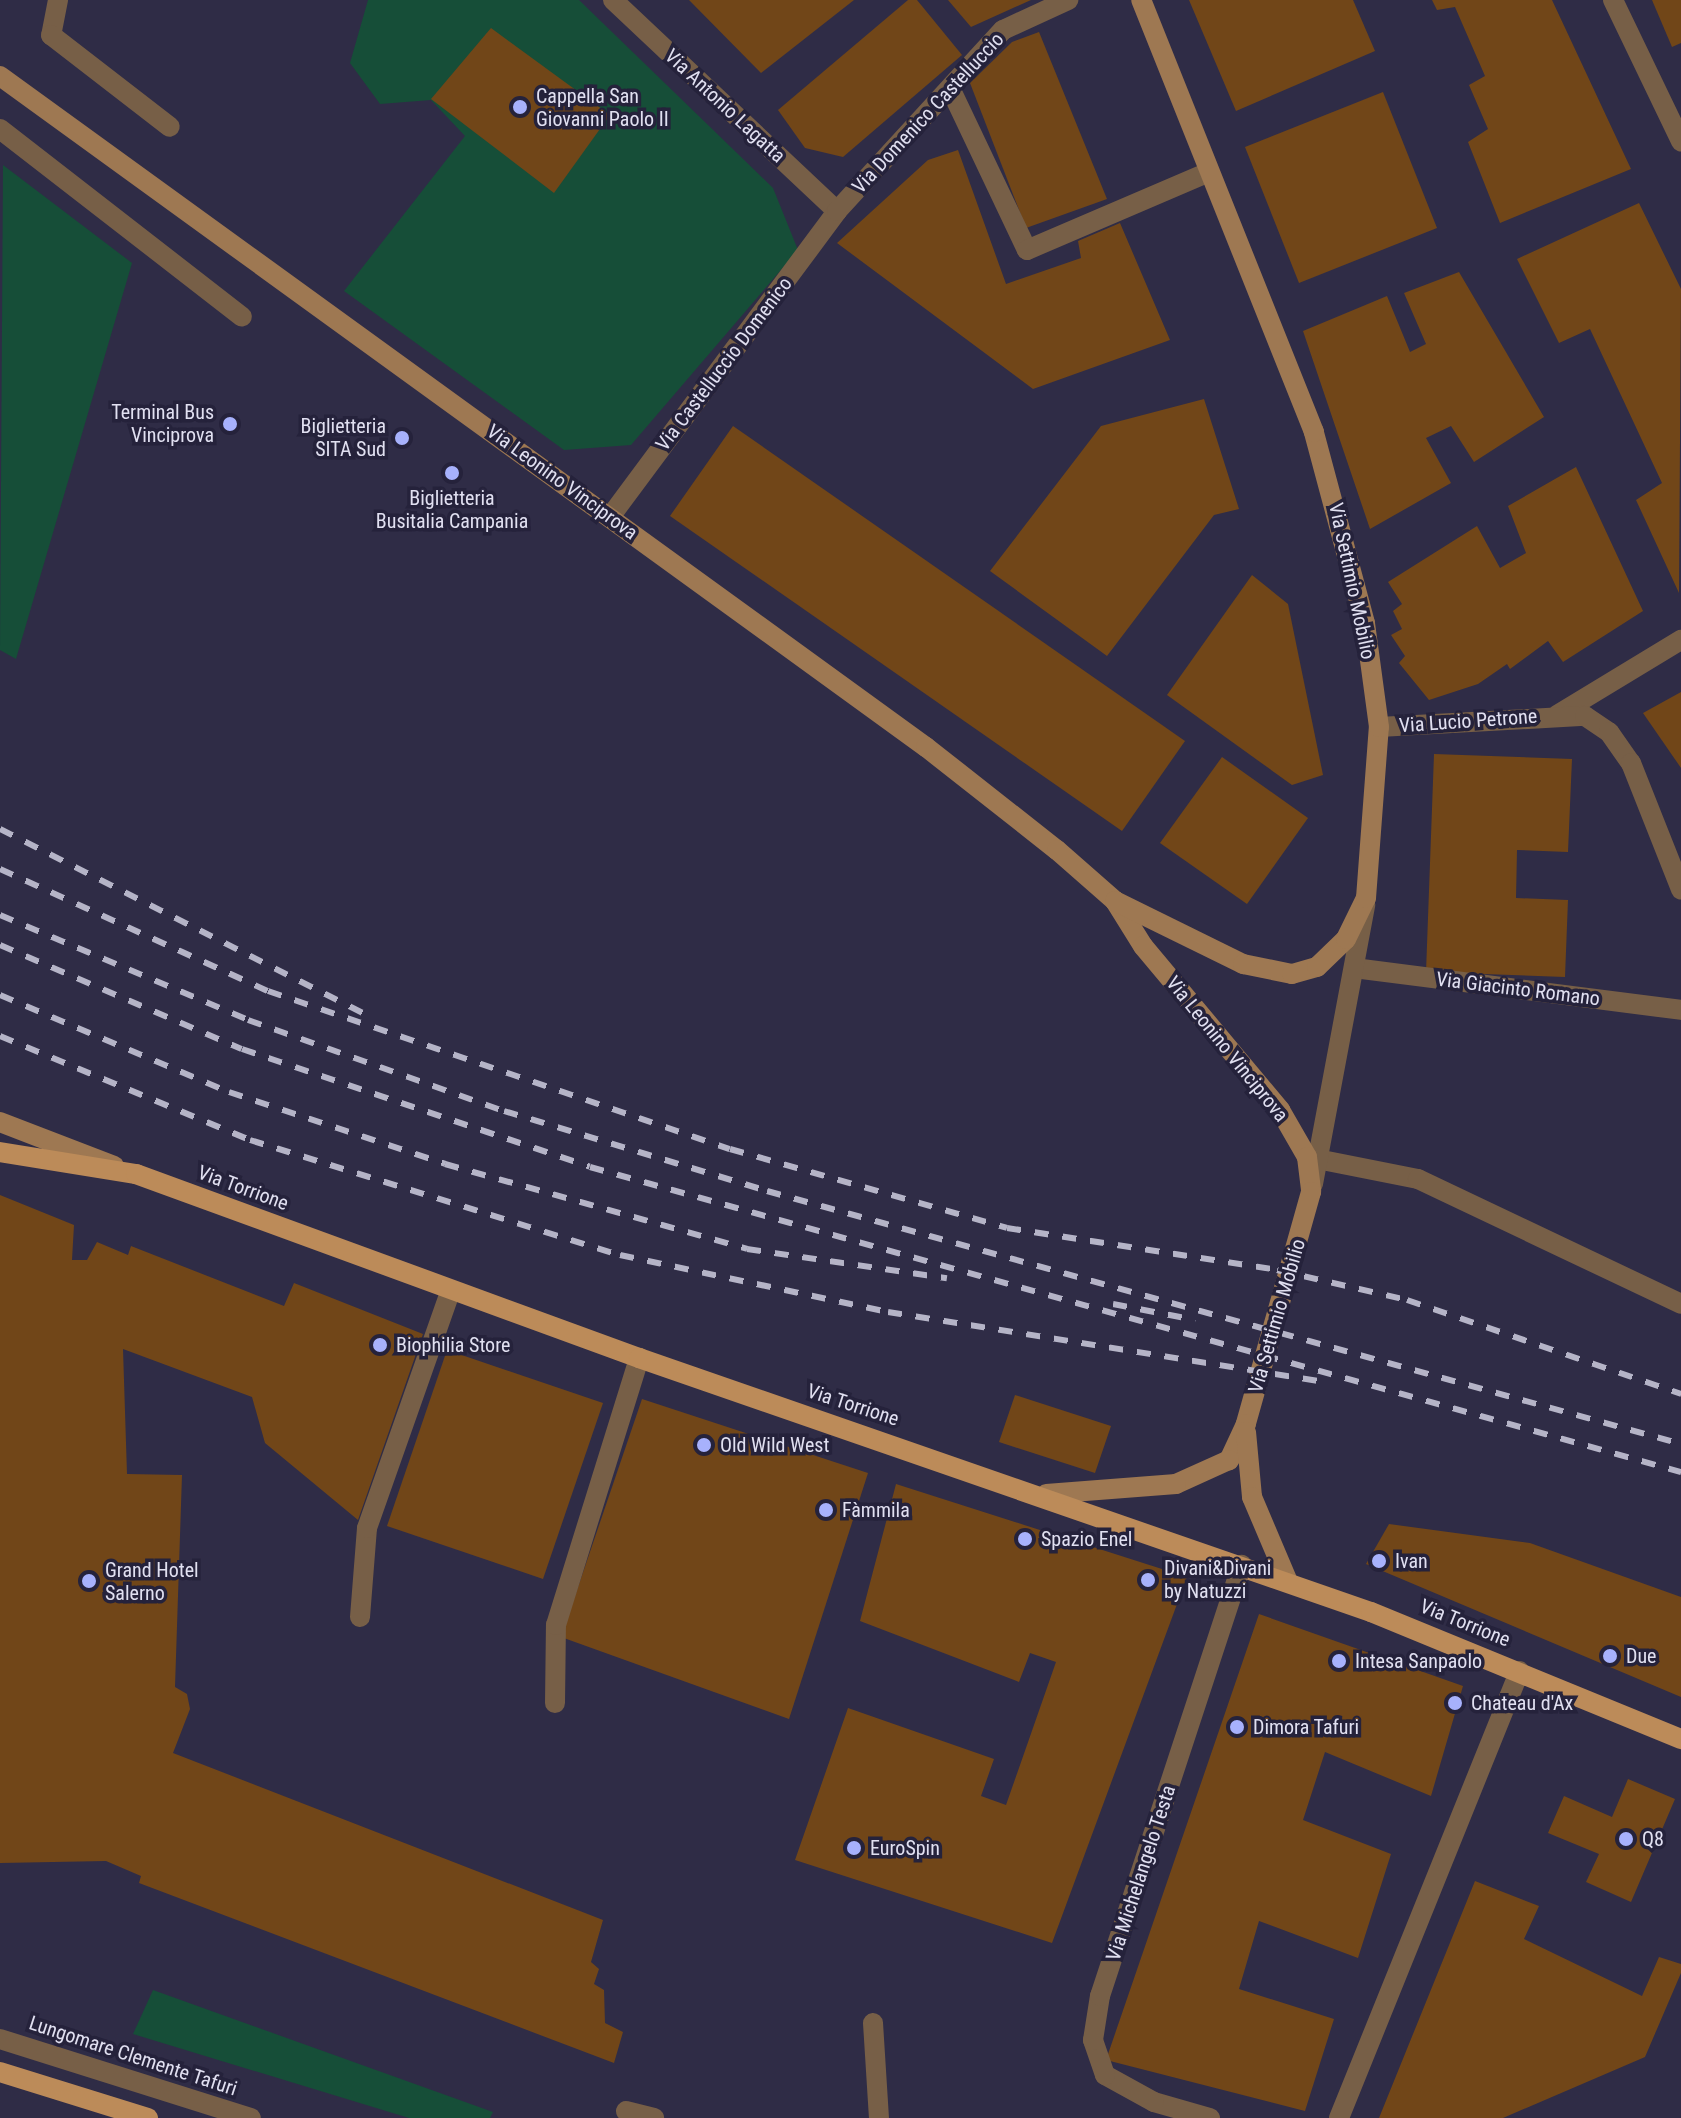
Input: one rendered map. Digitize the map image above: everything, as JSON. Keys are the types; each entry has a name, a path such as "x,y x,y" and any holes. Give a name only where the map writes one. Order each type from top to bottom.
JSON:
{"main road":[{"name":"Via Settimio Mobilio","path":"1141,0 1339,511 1379,727 1366,898"},
{"name":"Via Leonino Vinciprova","path":"0,76 926,747 1115,901 1243,964 1292,974 1335,952 1366,898"},
{"name":"Via Leonino Vinciprova","path":"1115,901 1143,946 1280,1110 1312,1157 1310,1200"},
{"path":"0,1122 136,1174"},
{"name":"Via Torrione","path":"0,1152 136,1174 639,1358 1046,1494 1242,1565 1520,1671 1681,1739"},
{"name":"Via Settimio Mobilio","path":"1046,1494 1196,1479 1229,1460 1246,1424 1310,1200"},
{"name":"Via Settimio Mobilio","path":"1246,1424 1245,1473 1288,1582"},
{"path":"0,2072 148,2118"}],"street":[{"path":"58,0 51,35 170,127"},
{"name":"Via Antonio Lagatta","path":"613,0 837,211"},
{"name":"Via Domenico Castelluccio","path":"837,211 1003,30 1068,0"},
{"path":"1613,0 1681,141"},
{"path":"951,90 1027,250 1209,172"},
{"path":"0,129 242,317"},
{"name":"Via Castelluccio Domenico","path":"610,517 837,211"},
{"name":"Via Lucio Petrone","path":"1557,715 1681,640"},
{"name":"Via Lucio Petrone","path":"1379,727 1557,715 1585,716 1609,732 1631,763 1681,889"},
{"name":"Via Settimio Mobilio","path":"1312,1157 1354,968 1366,898"},
{"name":"Via Giacinto Romano","path":"1354,968 1681,1010"},
{"path":"1312,1157 1418,1179 1681,1304"},
{"path":"360,1617 367,1528 451,1290"},
{"path":"555,1703 556,1625 639,1358"},
{"name":"Via Michelangelo Testa","path":"1210,2118 1154,2102 1105,2075 1093,2040 1100,1996 1242,1565"},
{"path":"1339,2118 1520,1671"},
{"path":"873,2023 879,2118"},
{"name":"Lungomare Clemente Tafuri","path":"0,2039 251,2118"},
{"path":"626,2111 654,2118"}],"green space":[{"path":"368,0 579,0 773,188 798,250 631,445 564,450 344,291 465,136 431,100 380,104 350,63"},
{"path":"3,165 132,263 16,659 0,650"},
{"path":"153,1990 493,2112 490,2118 409,2118 133,2034"}],"building":[{"path":"689,0 854,0 761,73"},
{"path":"908,0 917,0 962,55 843,157 805,148 778,110"},
{"path":"948,0 1031,0 971,27"},
{"path":"1189,0 1353,0 1375,51 1236,111"},
{"path":"1432,0 1552,0 1631,169 1500,223 1468,142 1488,129 1469,85 1485,76 1455,7 1437,10"},
{"path":"1652,0 1681,0 1681,43 1672,47"},
{"name":"Cappella San Giovanni Paolo II","path":"491,28 610,115 554,193 431,99"},
{"path":"1039,32 1107,199 1026,228 970,83 1012,42"},
{"path":"1383,92 1437,228 1299,283 1245,147"},
{"path":"958,150 1006,284 1081,258 1078,241 1120,223 1170,340 1033,389 837,243 928,160"},
{"path":"1639,203 1681,289 1679,593 1636,500 1662,483 1590,329 1559,343 1517,259"},
{"path":"1459,272 1544,417 1474,462 1451,426 1426,438 1451,483 1370,529 1303,331 1387,296 1410,352 1426,344 1404,293"},
{"path":"1204,399 1239,509 1214,515 1107,656 990,571 1101,426"},
{"path":"733,426 1185,741 1122,831 670,516"},
{"path":"1576,467 1643,611 1563,662 1548,641 1510,669 1507,664 1478,684 1429,700 1399,663 1405,656 1391,635 1402,629 1393,611 1402,604 1388,582 1477,526 1500,568 1526,553 1508,506"},
{"path":"1252,575 1288,604 1323,775 1292,785 1167,695"},
{"path":"1681,692 1681,768 1643,713"},
{"path":"1434,754 1572,759 1568,852 1517,850 1516,898 1568,900 1565,977 1426,972"},
{"path":"1222,757 1308,818 1247,904 1160,843"},
{"name":"Grand Hotel Salerno","path":"0,1195 74,1225 72,1260 87,1260 97,1242 128,1255 131,1246 284,1306 294,1283 423,1334 358,1520 265,1443 252,1397 123,1349 127,1474 182,1475 175,1687 187,1694 190,1709 173,1753 603,1920 591,1962 599,1969 594,1984 604,1990 605,2023 623,2032 614,2063 139,1883 141,1876 106,1861 0,1863"},
{"path":"447,1350 603,1403 543,1579 387,1526"},
{"path":"1015,1395 1111,1426 1095,1473 999,1442"},
{"path":"642,1399 868,1473 789,1719 561,1637"},
{"path":"896,1484 1187,1577 1052,1943 795,1860 848,1708 994,1759 981,1796 1006,1805 1056,1662 1030,1653 1019,1682 860,1621"},
{"path":"1389,1524 1530,1543 1681,1597 1681,1697 1366,1564"},
{"path":"1259,1614 1463,1686 1431,1796 1325,1752 1303,1820 1391,1854 1358,1958 1259,1921 1239,1989 1334,2019 1305,2111 1106,2060"},
{"path":"1628,1779 1675,1799 1631,1902 1586,1882 1599,1854 1548,1833 1564,1796 1612,1817"},
{"path":"1475,1881 1539,1906 1524,1939 1642,1996 1659,1957 1681,1964 1681,1973 1645,2057 1503,2118 1379,2118"}],"railway":[{"path":"0,829 370,1017"},
{"path":"0,869 268,991 730,1149 1007,1228 1277,1270 1407,1300 1681,1394"},
{"path":"0,915 248,1020 504,1111 767,1191 1681,1444"},
{"path":"0,945 242,1049 590,1167 1681,1472"},
{"path":"0,995 229,1092 445,1164 747,1249 947,1278"},
{"path":"0,1036 250,1140 620,1255 888,1312 1318,1381"},
{"path":"1113,1304 1195,1320"}],"place":[{"name":"Cappella San Giovanni Paolo II","path":"520,107"},
{"name":"Terminal Bus Vinciprova","path":"230,424"},
{"name":"Biglietteria SITA Sud","path":"402,438"},
{"name":"Biglietteria Busitalia Campania","path":"452,473"},
{"name":"Biophilia Store","path":"380,1345"},
{"name":"Old Wild West","path":"704,1445"},
{"name":"Fàmmila","path":"826,1510"},
{"name":"Spazio Enel","path":"1025,1539"},
{"name":"Ivan","path":"1379,1561"},
{"name":"Divani&Divani by Natuzzi","path":"1148,1580"},
{"name":"Grand Hotel Salerno","path":"89,1581"},
{"name":"Due","path":"1610,1656"},
{"name":"Intesa Sanpaolo","path":"1339,1661"},
{"name":"Chateau d'Ax","path":"1455,1703"},
{"name":"Dimora Tafuri","path":"1237,1727"},
{"name":"Q8","path":"1626,1839"},
{"name":"EuroSpin","path":"854,1848"}]}
